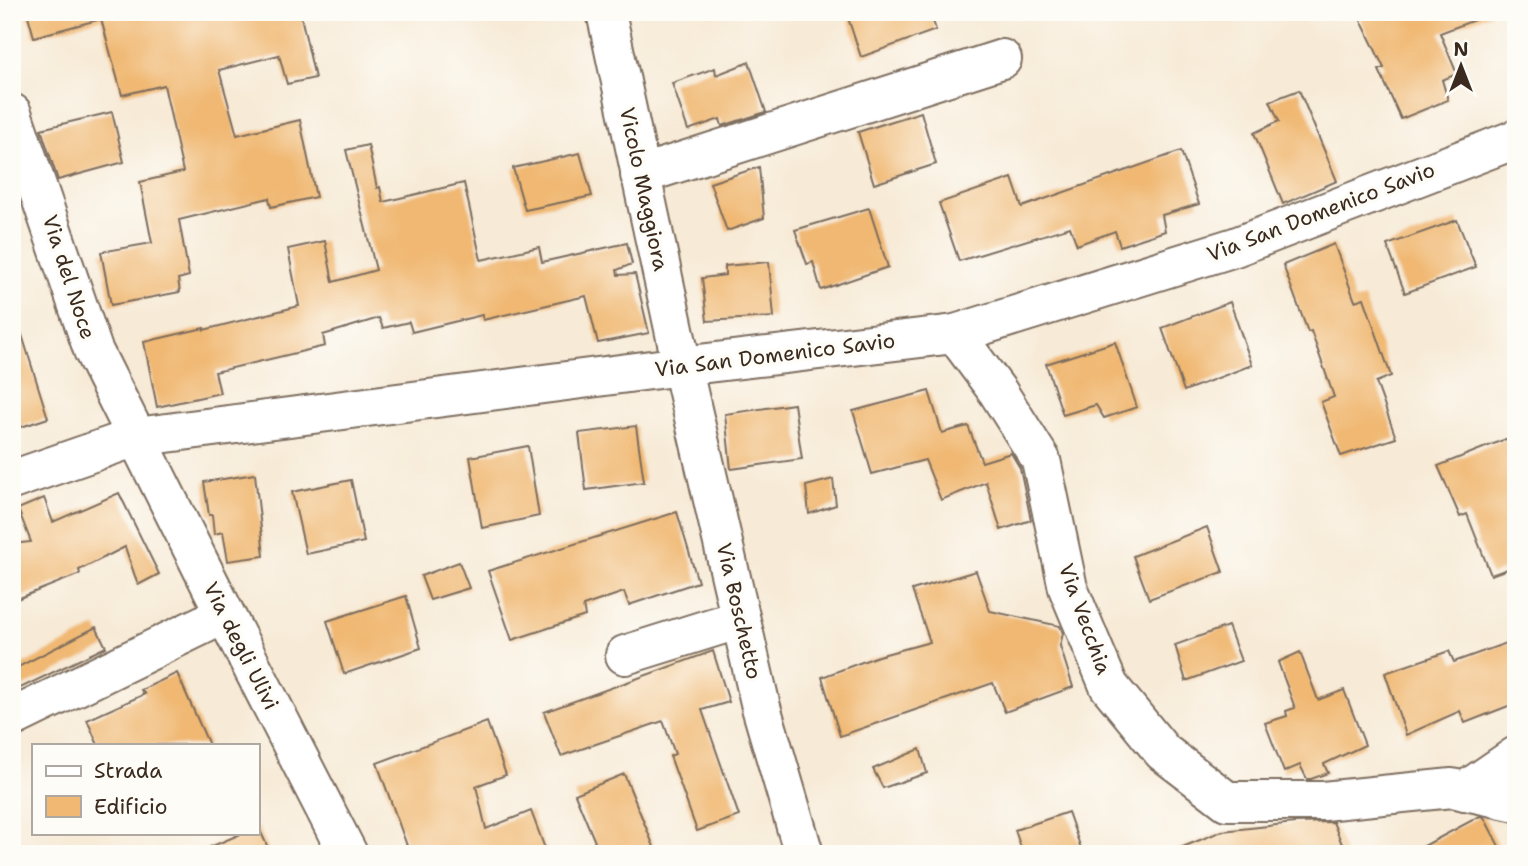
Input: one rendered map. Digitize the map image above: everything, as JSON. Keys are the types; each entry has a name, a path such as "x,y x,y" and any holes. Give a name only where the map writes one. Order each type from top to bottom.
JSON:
{"street":[{"name":"Vicolo Maggiora","path":"606,12 682,366"},
{"path":"640,174 1002,59"},
{"name":"Via del Noce","path":"12,113 93,350 136,437"},
{"name":"Via San Domenico Savio","path":"12,480 136,437 682,366 955,334 1236,247 1516,139"},
{"name":"Via Vecchia","path":"955,334 998,392 1041,460 1068,588 1109,686 1163,752 1227,801 1323,801 1451,788 1516,802"},
{"name":"Via Boschetto","path":"682,366 761,707 804,854"},
{"name":"Via degli Ulivi","path":"136,437 348,854"},
{"path":"12,718 225,614"},
{"path":"625,655 740,619"},
{"path":"1465,791 1516,756"}],"building":[{"path":"27,12 300,12 315,78 287,84 279,55 219,70 237,135 300,120 316,197 271,207 269,198 179,220 189,276 178,279 180,292 111,305 101,252 152,243 140,182 183,172 164,85 122,95 101,19 34,37"},
{"path":"846,12 930,12 936,30 861,57"},
{"path":"1357,12 1490,14 1440,33 1457,74 1442,80 1448,100 1401,119 1379,70 1384,68"},
{"path":"749,62 766,112 722,126 720,119 688,130 672,83 715,68 716,75"},
{"path":"1299,90 1337,181 1283,204 1254,133 1279,121 1270,101"},
{"path":"112,112 124,162 58,180 41,129"},
{"path":"921,112 936,164 874,184 858,132"},
{"path":"368,145 377,188 380,187 383,202 464,183 481,260 539,247 542,262 627,243 632,264 617,270 618,275 635,274 649,333 598,343 586,296 483,320 482,315 412,332 409,322 383,328 379,318 323,335 325,346 215,372 220,393 157,407 144,342 299,306 288,249 325,241 333,282 376,270 346,150"},
{"path":"1181,151 1199,204 1162,215 1165,231 1120,246 1115,231 1077,245 1070,227 959,261 939,203 1012,178 1022,207"},
{"path":"580,153 592,196 525,210 513,168"},
{"path":"759,167 764,218 727,231 710,183"},
{"path":"869,208 888,267 821,290 813,262 807,264 795,230"},
{"path":"1457,220 1476,267 1405,293 1387,245"},
{"path":"1334,244 1355,301 1364,298 1391,376 1376,382 1396,438 1341,456 1321,402 1334,397 1311,331 1308,332 1283,265"},
{"path":"769,262 774,317 707,321 702,278 725,275 725,266"},
{"path":"1230,302 1252,365 1184,391 1162,328"},
{"path":"17,319 48,418 12,430 12,320"},
{"path":"1115,342 1137,407 1104,418 1096,405 1063,415 1046,364"},
{"path":"929,391 942,433 968,426 982,462 1011,453 1020,468 1031,520 1001,530 986,482 941,500 925,460 872,474 853,411"},
{"path":"794,404 802,459 731,469 725,414"},
{"path":"636,426 644,482 586,490 579,433"},
{"path":"1516,435 1516,566 1491,575 1467,514 1460,517 1438,466"},
{"path":"528,446 539,516 482,528 470,457"},
{"path":"255,474 264,556 228,561 223,532 214,534 204,482"},
{"path":"833,479 836,505 809,514 806,486"},
{"path":"351,480 364,542 306,554 292,492"},
{"path":"119,493 159,574 138,585 125,547 79,570 80,574 12,601 12,544 31,542 18,509 44,498 53,522"},
{"path":"677,512 698,582 629,605 624,592 583,606 585,616 512,640 488,571"},
{"path":"1207,527 1223,572 1149,599 1133,556"},
{"path":"459,562 469,588 430,600 421,576"},
{"path":"976,571 990,611 1060,626 1063,633 1060,646 1073,687 1005,712 993,683 840,736 822,677 878,656 930,642 912,590"},
{"path":"406,596 421,648 344,674 327,621"},
{"path":"1228,626 1241,661 1186,681 1175,645"},
{"path":"96,627 106,647 12,692 12,670"},
{"path":"1509,642 1516,660 1516,703 1465,723 1460,711 1406,735 1385,673 1449,651 1454,662"},
{"path":"713,651 729,702 702,710 739,816 697,831 670,756 675,754 663,721 561,756 544,712"},
{"path":"1300,652 1318,700 1344,690 1365,745 1324,764 1328,773 1311,779 1307,779 1300,765 1284,772 1265,723 1287,716 1286,711 1295,708 1278,662"},
{"path":"177,673 209,744 98,744 87,720 145,694 141,690"},
{"path":"487,722 506,775 476,786 486,829 531,811 547,854 410,854 377,763"},
{"path":"920,749 927,773 883,788 873,769"},
{"path":"624,774 657,854 600,854 575,794"},
{"path":"1068,812 1083,854 1023,854 1015,830"},
{"path":"1480,816 1484,817 1503,854 1409,854"},
{"path":"1333,822 1346,854 1168,853 1222,831"},
{"path":"259,828 271,854 194,854 241,834 259,834"}]}
